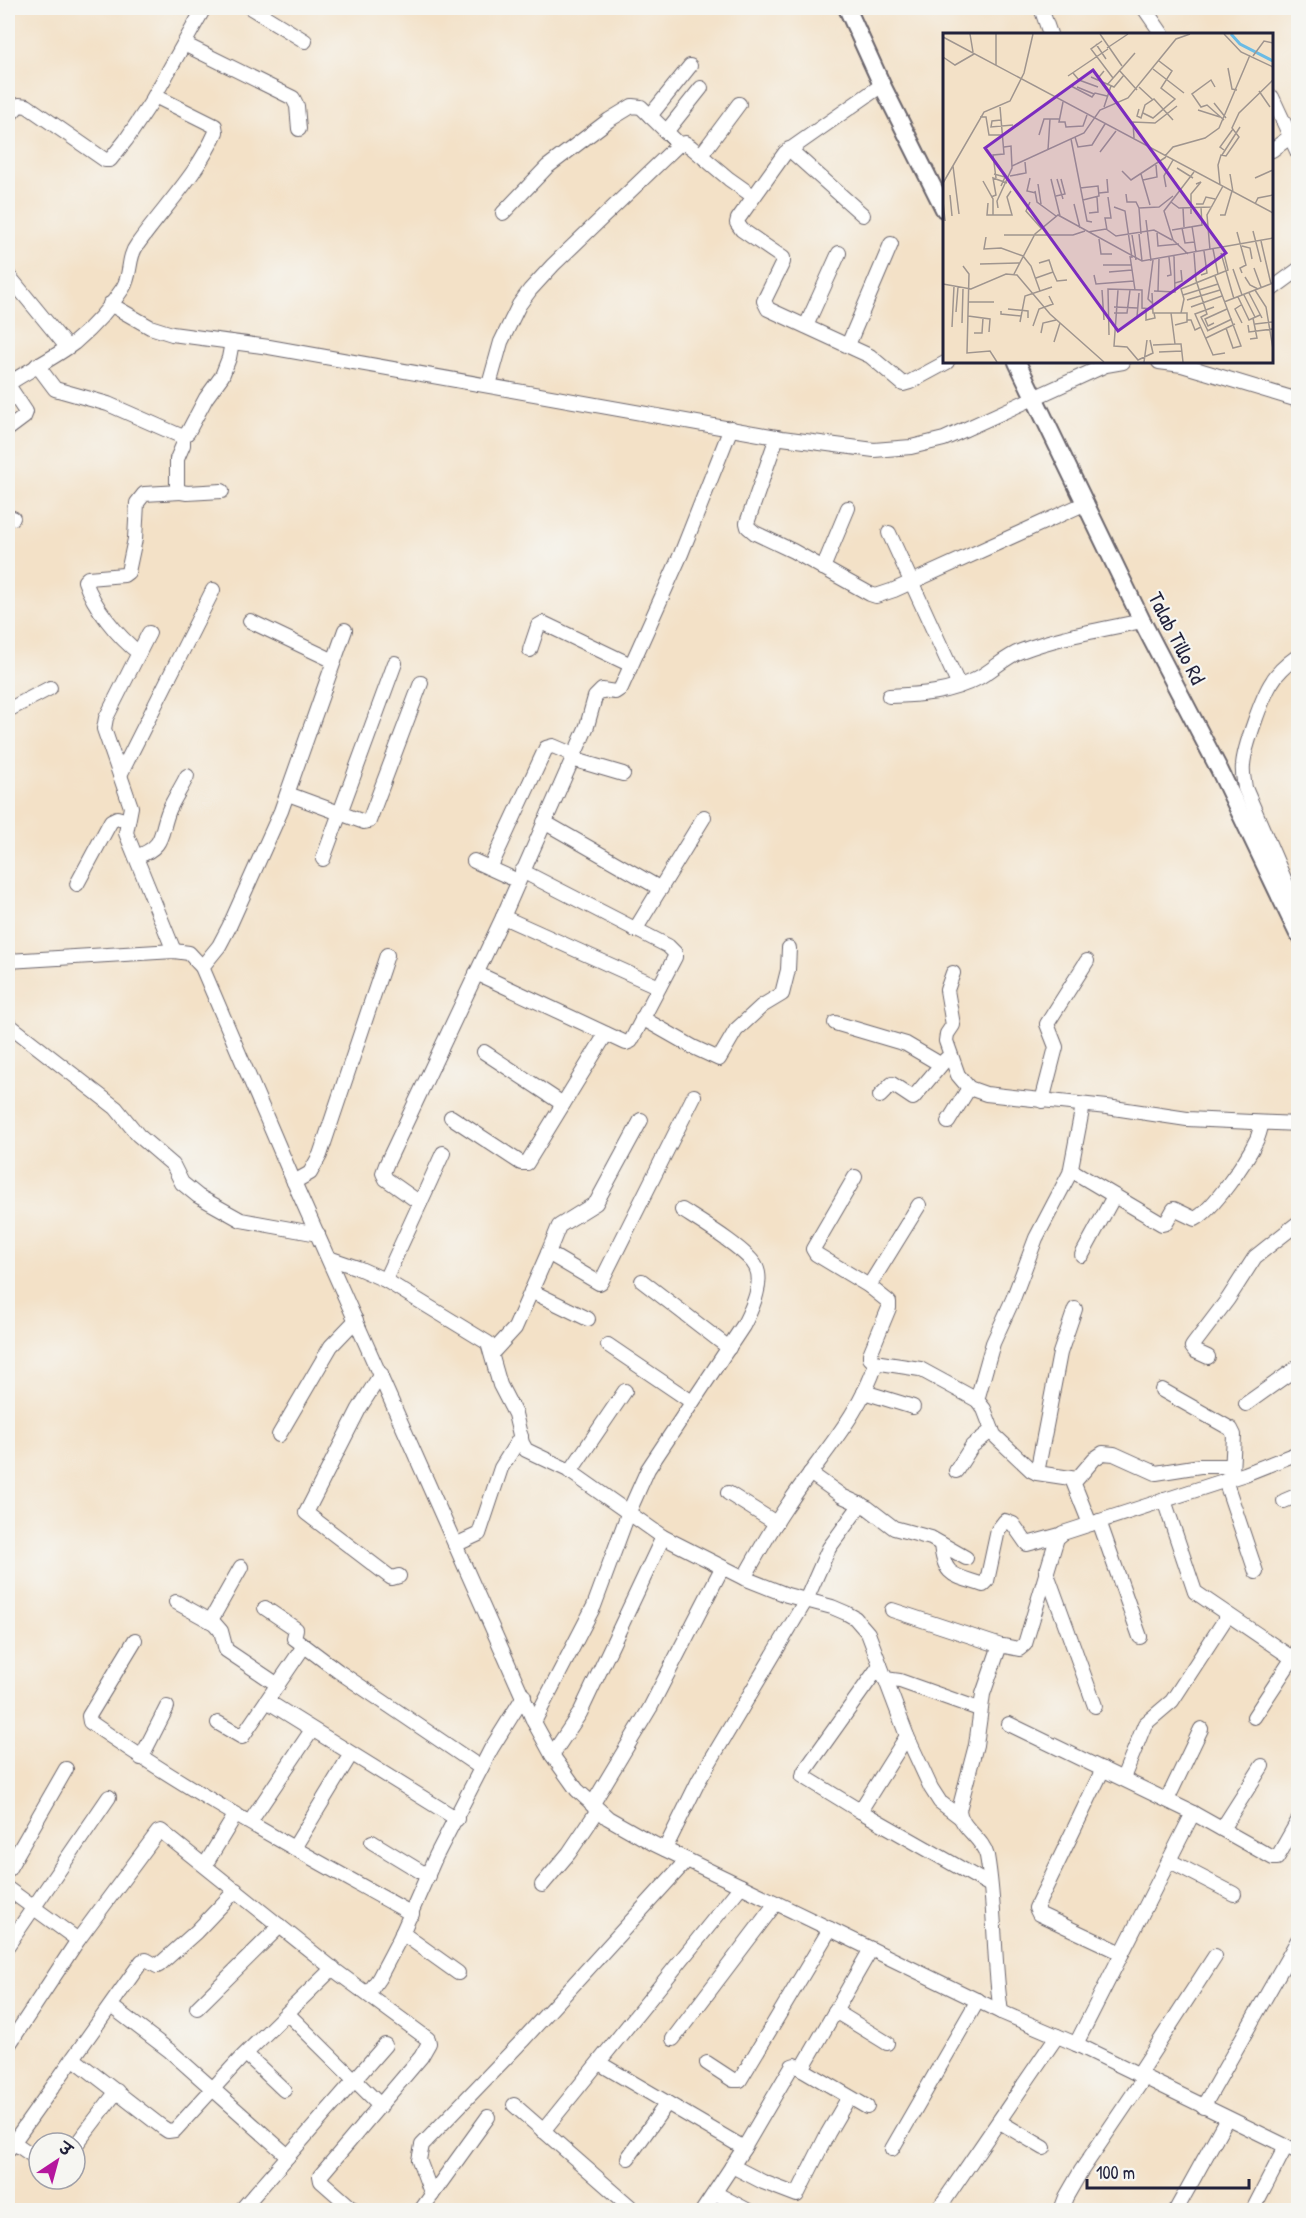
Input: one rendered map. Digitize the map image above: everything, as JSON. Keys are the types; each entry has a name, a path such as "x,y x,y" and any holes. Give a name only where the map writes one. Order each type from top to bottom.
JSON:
{"main road":[{"path":"847,8 882,85 943,205"},
{"name":"Talab Tillo Rd","path":"1017,363 1142,621 1219,769 1299,934"}],"street":[{"path":"8,117 19,105 27,106 101,157 110,160 155,96 204,8"},
{"path":"251,8 305,41"},
{"path":"1041,8 1050,33"},
{"path":"1144,8 1161,33"},
{"path":"184,44 290,96 296,103 299,129"},
{"path":"650,116 690,66"},
{"path":"882,85 789,149 753,196 738,219 738,225 742,230 781,255 784,260 764,301 764,305 770,310 870,356 903,384 945,363"},
{"path":"666,132 701,88"},
{"path":"8,429 24,417 26,412 8,384 67,347 88,330 110,304 126,282 131,254 135,247 202,159 216,132 213,124 155,96"},
{"path":"1273,99 1299,153"},
{"path":"701,155 739,104"},
{"path":"503,213 547,167 628,108 638,106 680,145"},
{"path":"1273,149 1290,136"},
{"path":"489,385 501,342 515,312 530,290 565,253 680,145 688,144 753,196"},
{"path":"789,149 863,215"},
{"path":"848,345 891,244"},
{"path":"806,326 839,253"},
{"path":"1273,288 1299,270"},
{"path":"8,275 67,347"},
{"path":"110,304 162,331 489,385 777,437 874,450 911,447 944,439 1106,365 1117,363"},
{"path":"182,492 177,485 177,464 183,437 222,376 232,342"},
{"path":"1183,363 1299,400"},
{"path":"37,365 55,389 108,404 183,437"},
{"path":"420,1203 386,1179 383,1173 503,917 591,718 596,694 602,690 615,692 620,690 632,665 681,554 731,428"},
{"path":"777,437 747,525 755,533 864,592 876,596 1086,503"},
{"path":"139,653 110,625 85,581 88,578 124,575 128,572 135,539 137,503 141,496 222,491"},
{"path":"823,568 849,508"},
{"path":"889,533 959,686"},
{"path":"120,775 213,590"},
{"path":"249,621 334,661"},
{"path":"889,696 919,695 959,686 980,677 1006,658 1026,650 1058,640 1142,621"},
{"path":"530,650 538,627 543,623 632,665"},
{"path":"202,967 219,946 230,927 288,794 345,630"},
{"path":"149,633 106,718 104,729 130,807 126,833 174,951"},
{"path":"1299,656 1281,670 1269,685 1248,746 1242,774 1245,788 1299,911"},
{"path":"323,859 395,663"},
{"path":"288,794 364,822 371,819 421,683"},
{"path":"8,710 50,688"},
{"path":"490,868 546,748 553,746 573,757 622,774"},
{"path":"136,857 149,852 160,842 170,808 187,776"},
{"path":"635,930 704,817"},
{"path":"77,884 111,821 117,818 128,821"},
{"path":"544,822 661,889"},
{"path":"474,861 520,876 668,946 675,953 675,957 628,1043 476,973"},
{"path":"503,917 659,987"},
{"path":"642,1018 719,1059 736,1030 762,1006 782,994 788,970 789,948"},
{"path":"8,961 174,951 189,954 202,967 294,1182 381,1374 520,1701 552,1755 594,1812 665,1849 684,1864 974,2006 1001,2012 1053,2042 1076,2044 1140,2081 1203,2107 1223,2125 1288,2151 1255,2210"},
{"path":"294,1182 310,1173 321,1155 387,955"},
{"path":"1042,1101 1056,1047 1047,1024 1087,961"},
{"path":"880,1096 892,1084 913,1098 945,1059 946,1037 953,1025 947,990 953,973"},
{"path":"835,1023 906,1044 945,1059 969,1088 999,1097 1083,1105 1187,1119 1299,1124"},
{"path":"8,1024 116,1108 138,1135 172,1165 182,1183 198,1196 241,1220 318,1234"},
{"path":"451,1117 525,1164 530,1160 606,1034"},
{"path":"484,1052 563,1104"},
{"path":"948,1122 969,1088"},
{"path":"548,1253 599,1283 602,1282 694,1096"},
{"path":"977,1400 993,1343 1013,1299 1036,1238 1071,1170 1083,1105"},
{"path":"492,1353 512,1333 559,1226 596,1203 641,1120"},
{"path":"1071,1170 1162,1224 1168,1221 1174,1209 1192,1219 1199,1218 1224,1189 1248,1155 1258,1137 1262,1123"},
{"path":"385,1280 443,1153"},
{"path":"855,1177 813,1249 816,1254 869,1286 887,1300 889,1305 870,1354 872,1361 920,1369 977,1400 984,1409 992,1430 1003,1444 1037,1473 1077,1479 1094,1459 1103,1453 1114,1455 1156,1473 1200,1466 1231,1473"},
{"path":"1082,1255 1114,1196"},
{"path":"869,1286 919,1205"},
{"path":"534,1722 594,1606 628,1514 648,1469 729,1348 751,1310 758,1281 756,1266 741,1251 682,1209"},
{"path":"1208,1357 1195,1350 1192,1347 1194,1344 1228,1299 1255,1257 1299,1223"},
{"path":"329,1258 385,1280 483,1339 489,1345 500,1384 515,1414 526,1450 570,1472 663,1537 722,1568 806,1600 832,1607 855,1618 863,1625 907,1736 936,1797 961,1818 985,1849 994,1920 996,1978 1001,2012"},
{"path":"642,1281 729,1348"},
{"path":"531,1291 588,1319"},
{"path":"1037,1473 1060,1353 1075,1309"},
{"path":"279,1435 320,1362 331,1346 356,1320"},
{"path":"608,1345 692,1402"},
{"path":"744,1578 776,1523 864,1392 876,1363"},
{"path":"1246,1404 1299,1367"},
{"path":"381,1374 348,1428 306,1513 390,1577 399,1575"},
{"path":"1162,1390 1232,1429 1231,1473 1256,1572"},
{"path":"570,1472 625,1391"},
{"path":"864,1392 913,1407"},
{"path":"956,1471 972,1446 992,1430"},
{"path":"455,1545 479,1534 501,1467 521,1436"},
{"path":"941,1544 944,1564 949,1572 983,1585 986,1584 998,1530 1005,1521 1013,1524 1027,1544 1164,1500 1231,1473 1299,1453"},
{"path":"810,1473 842,1496 861,1504 900,1531 926,1536 966,1558"},
{"path":"1072,1479 1094,1522 1140,1638"},
{"path":"728,1493 776,1523"},
{"path":"1284,1501 1299,1495"},
{"path":"1164,1500 1193,1588 1200,1596 1228,1615 1297,1656 1254,1717"},
{"path":"665,1849 699,1780 806,1600 829,1548 861,1504"},
{"path":"892,1610 1001,1646 1019,1648 1025,1644 1054,1543 1060,1535"},
{"path":"552,1755 580,1713 663,1537"},
{"path":"211,1620 241,1568"},
{"path":"542,1885 569,1853 594,1812 722,1568"},
{"path":"1046,1571 1095,1706"},
{"path":"176,1602 211,1620 221,1631 226,1650 278,1685"},
{"path":"265,1608 296,1629 294,1638 304,1646 481,1768"},
{"path":"1123,1778 1145,1724 1172,1701 1228,1615"},
{"path":"135,1640 89,1719 90,1722 141,1758 412,1914"},
{"path":"218,1723 242,1737 304,1646"},
{"path":"961,1818 960,1806 976,1745 986,1682 1001,1646"},
{"path":"880,1665 803,1773 805,1777 860,1811 990,1885"},
{"path":"885,1679 900,1681 980,1709"},
{"path":"267,1701 457,1818"},
{"path":"368,1994 379,1978 412,1914 439,1850 481,1768 520,1701"},
{"path":"141,1758 167,1707"},
{"path":"1009,1724 1193,1813 1276,1859 1299,1821"},
{"path":"1167,1800 1201,1729"},
{"path":"250,1822 312,1730"},
{"path":"860,1811 907,1736"},
{"path":"294,1848 351,1754"},
{"path":"1222,1829 1262,1766"},
{"path":"8,1870 66,1769"},
{"path":"1104,1769 1036,1908 1039,1914 1122,1953"},
{"path":"8,1945 109,1797"},
{"path":"1076,2044 1193,1813"},
{"path":"205,1865 236,1814"},
{"path":"8,2046 78,1940 160,1831 333,1968 424,2035 429,2043 421,2057 381,2106 320,2176 321,2181 346,2208"},
{"path":"372,1842 428,1876"},
{"path":"1170,1861 1234,1894"},
{"path":"432,2195 419,2160 422,2145 522,2041 684,1864"},
{"path":"8,1889 78,1940"},
{"path":"27,2154 10,2146 142,1961 146,1959 159,1965 196,1932 236,1890"},
{"path":"543,2131 738,1890"},
{"path":"673,2039 773,1906"},
{"path":"197,2008 280,1926"},
{"path":"402,1933 458,1973"},
{"path":"707,2063 733,2080 740,2080 827,1934"},
{"path":"1203,2107 1299,1940"},
{"path":"802,2069 869,1953"},
{"path":"1061,2211 1081,2170 1140,2081 1215,1956"},
{"path":"74,2059 162,2127 171,2131 178,2127 212,2088 333,1968"},
{"path":"111,2006 212,2088 288,2156"},
{"path":"892,2149 974,2006"},
{"path":"835,2011 887,2043"},
{"path":"288,2014 381,2106"},
{"path":"938,2211 1053,2042"},
{"path":"241,2211 385,2045"},
{"path":"246,2054 284,2090"},
{"path":"599,2063 744,2148"},
{"path":"703,2211 744,2148 792,2066 795,2065 867,2107"},
{"path":"86,2131 117,2091"},
{"path":"732,2166 763,2182 797,2195 849,2097"},
{"path":"628,2158 667,2103"},
{"path":"514,2105 634,2211"},
{"path":"421,2211 488,2116"},
{"path":"1000,2122 1044,2148"},
{"path":"1176,2211 1223,2125"},
{"path":"715,2193 747,2211"}]}
